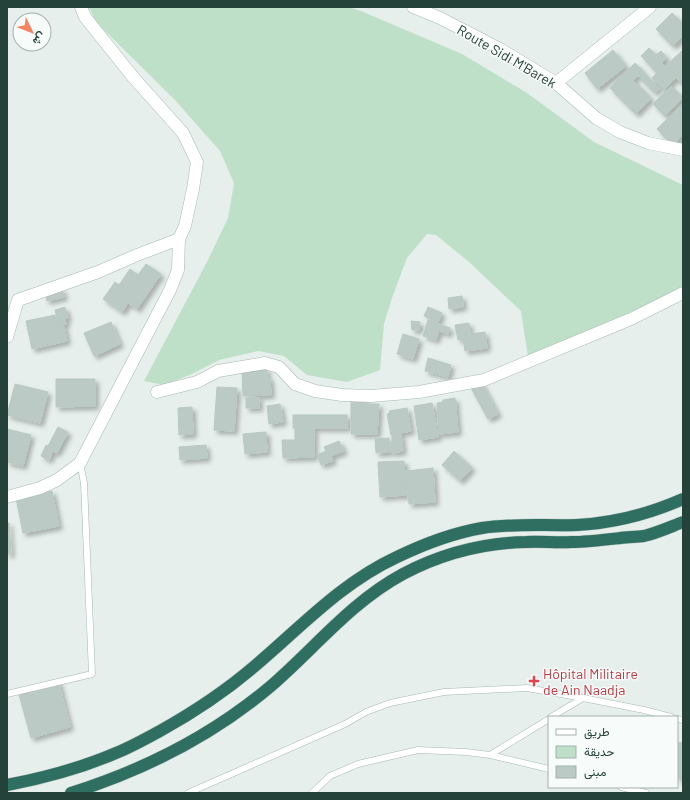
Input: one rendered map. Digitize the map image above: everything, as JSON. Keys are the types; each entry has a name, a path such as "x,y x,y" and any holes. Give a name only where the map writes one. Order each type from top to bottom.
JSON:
{"highway":[{"path":"7,784 56,774 118,753 175,722 248,672 279,646 319,608 343,589 376,567 411,551 464,532 484,528 599,523 643,514 683,499"},
{"path":"71,793 114,778 158,760 217,726 271,686 350,611 385,585 403,574 460,551 501,544 532,542 570,543 643,536 683,522"}],"street":[{"path":"7,497 40,488 57,480 80,463 170,290 178,270 178,239 185,226 193,189 197,162 183,133 133,77 85,17 81,7"},
{"name":"Route Sidi M'Barek","path":"413,7 440,18 500,49 556,83 596,118 620,132 648,143 683,150"},
{"path":"556,83 650,7"},
{"path":"7,337 18,300 98,272 178,239"},
{"path":"157,392 197,382 218,371 265,363 279,367 295,384 315,391 342,395 371,396 419,392 484,380 631,319 683,293"}],"lane":[{"path":"7,694 92,674 84,482 80,463"},
{"path":"188,793 345,724 366,712 390,703 444,692 527,688 644,710 667,716"},
{"path":"553,716 583,698"},
{"path":"490,755 548,719"},
{"path":"312,793 330,776 358,764 418,750 466,752 490,755 548,769"},
{"path":"625,788 646,793"}],"green space":[{"path":"89,7 349,7 462,54 527,93 594,142 683,185 683,289 528,357 521,311 469,262 436,235 427,234 407,258 392,298 384,324 380,370 347,382 307,375 284,356 258,351 219,360 192,374 164,385 144,381 208,260 228,218 234,183 220,151 175,100 96,22"}],"building":[{"path":"672,13 683,24 683,36 673,46 656,29"},
{"path":"649,48 656,55 661,51 667,58 662,63 676,78 664,90 652,78 657,73 641,56"},
{"path":"613,50 626,66 597,89 585,73"},
{"path":"683,50 683,83 682,84 665,66"},
{"path":"635,63 643,71 633,80 651,98 636,114 610,88"},
{"path":"643,72 659,88 655,93 639,77"},
{"path":"671,86 683,98 665,116 653,104"},
{"path":"683,103 683,134 673,145 657,129"},
{"path":"146,264 161,274 137,309 128,303 122,312 103,299 115,282 119,285 130,269 138,275"},
{"path":"62,289 64,297 47,301 45,293"},
{"path":"462,296 463,307 449,309 448,298"},
{"path":"65,307 68,318 65,319 66,324 59,326 55,310"},
{"path":"428,307 442,313 438,322 424,316"},
{"path":"55,315 58,327 64,326 67,341 32,349 26,321"},
{"path":"428,320 450,328 448,334 439,331 436,340 423,336"},
{"path":"411,321 420,322 419,330 412,330"},
{"path":"111,322 120,344 94,356 84,333"},
{"path":"469,323 470,334 485,332 487,348 465,351 463,339 458,340 455,325"},
{"path":"403,334 419,339 413,359 397,354"},
{"path":"428,358 451,365 448,377 425,371"},
{"path":"267,369 267,378 270,378 271,395 243,396 242,370"},
{"path":"56,379 95,379 95,406 56,407"},
{"path":"481,382 498,414 488,419 471,388"},
{"path":"15,384 48,392 40,423 7,415"},
{"path":"217,387 237,388 234,431 214,430"},
{"path":"246,398 259,398 259,408 246,408"},
{"path":"455,398 458,432 439,434 437,403 443,402 443,400"},
{"path":"351,399 366,399 366,404 379,404 377,434 351,434"},
{"path":"432,403 438,437 419,440 414,406"},
{"path":"280,404 283,422 269,424 267,406"},
{"path":"192,407 193,434 179,435 178,408"},
{"path":"407,408 411,431 391,435 387,414 390,413 389,411"},
{"path":"293,415 347,415 347,428 293,428"},
{"path":"58,427 68,432 57,453 53,451 49,460 41,456 46,445 48,446"},
{"path":"7,429 31,435 23,466 7,462"},
{"path":"295,429 314,429 314,457 283,458 282,440 295,440"},
{"path":"266,432 267,452 245,454 243,434"},
{"path":"401,435 403,451 392,453 392,436"},
{"path":"389,438 390,452 376,453 375,439"},
{"path":"339,441 344,451 331,456 333,461 321,465 317,455 326,451 324,447"},
{"path":"206,445 207,458 180,460 179,447"},
{"path":"454,451 472,468 460,481 442,465"},
{"path":"404,461 406,495 380,497 378,462"},
{"path":"433,468 435,502 409,504 406,471"},
{"path":"52,491 59,526 23,533 16,498"},
{"path":"7,523 9,523 11,554 7,554"},
{"path":"58,680 70,727 31,738 18,691"},
{"path":"678,742 683,743 683,780 678,778"}],"place":[{"name":"Hôpital Militaire de Ain Naadja","path":"534,681"}]}
